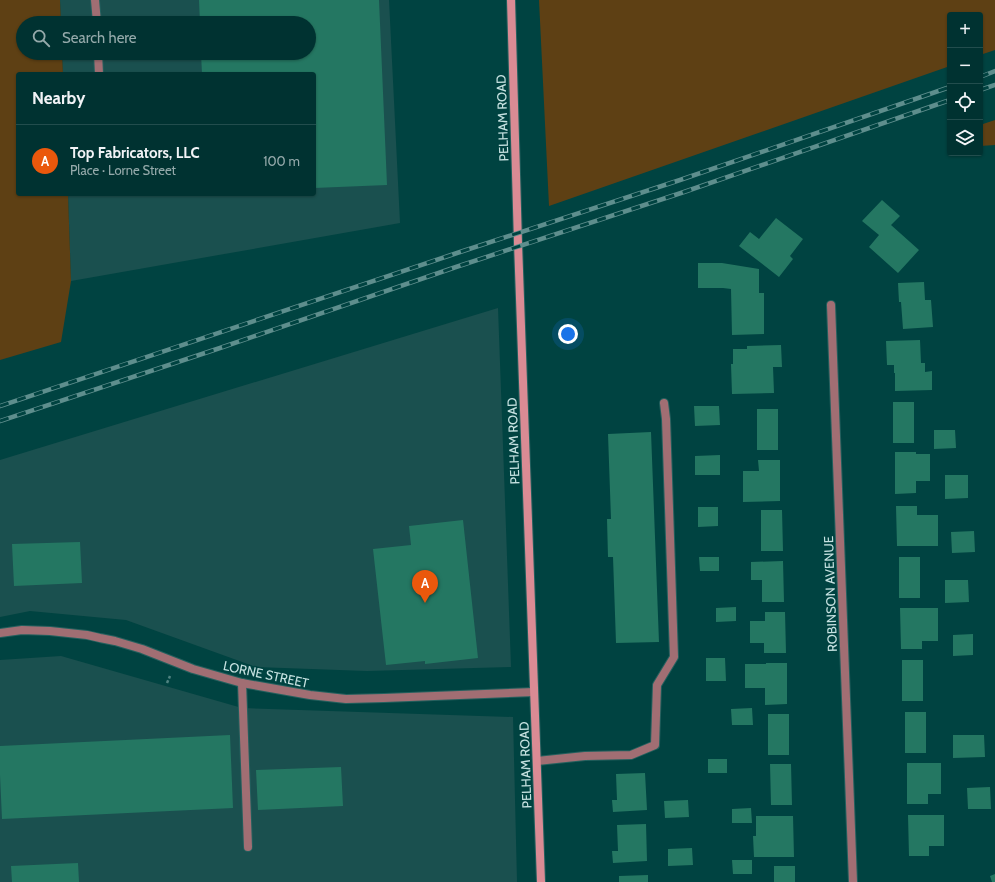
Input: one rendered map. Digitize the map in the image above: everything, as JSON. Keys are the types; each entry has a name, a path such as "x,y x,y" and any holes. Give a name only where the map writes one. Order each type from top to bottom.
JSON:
{"main road":[{"name":"PELHAM ROAD","path":"511,0 518,243 541,882"}],"street":[{"path":"95,0 96,16"},
{"path":"98,60 99,72"},
{"name":"ROBINSON AVENUE","path":"831,305 853,882"},
{"path":"537,761 585,756 632,755 655,745 657,685 674,657 666,419 664,403"},
{"name":"LORNE STREET","path":"0,633 22,630 50,631 100,638 142,649 193,669 242,683 310,695 346,699 534,692"},
{"path":"242,683 248,847"}],"path":[{"path":"167,683 171,674"}],"shaded area":[{"path":"0,0 60,0 61,16 16,16 16,60 62,60 63,72 16,72 16,196 68,196 71,281 61,342 0,360"},
{"path":"60,0 389,0 400,223 71,281 68,196 316,196 316,72 63,72 62,60 316,60 316,16 61,16"},
{"path":"539,0 995,0 995,50 983,54 983,12 947,12 947,67 549,206"},
{"path":"995,120 995,145 983,146 983,124"},
{"path":"498,308 511,667 367,671 256,667 126,620 30,611 0,617 0,460"},
{"path":"61,656 242,708 513,717 517,882 0,882 0,660"}],"building":[{"path":"199,0 379,0 387,185 316,188 316,72 202,72 201,60 316,60 316,16 200,16"},
{"path":"882,200 900,216 891,225 919,250 898,273 869,247 879,235 862,221"},
{"path":"776,218 803,239 790,256 793,259 779,277 739,246 750,232 759,239"},
{"path":"698,263 722,263 759,269 759,293 764,293 764,334 732,335 731,289 698,288"},
{"path":"924,282 925,300 931,300 933,327 903,329 898,283"},
{"path":"920,340 921,363 925,363 925,372 932,371 932,390 895,391 894,365 887,365 886,341"},
{"path":"781,345 782,367 773,367 774,393 732,394 731,364 733,364 733,349 747,349 747,346"},
{"path":"893,402 914,402 914,443 893,443"},
{"path":"694,406 719,406 720,425 695,426"},
{"path":"757,409 778,409 778,450 757,450"},
{"path":"934,430 955,430 956,448 934,449"},
{"path":"651,432 659,642 616,643 613,557 608,557 607,519 611,519 608,434"},
{"path":"895,452 930,454 930,481 916,481 916,493 895,494"},
{"path":"720,455 720,475 695,475 695,456"},
{"path":"758,460 780,460 780,501 743,502 743,471 759,471"},
{"path":"945,475 968,475 968,498 945,499"},
{"path":"896,506 917,506 917,515 938,515 938,546 897,546"},
{"path":"698,507 718,507 718,526 698,527"},
{"path":"761,510 782,510 783,551 761,551"},
{"path":"463,520 478,658 425,664 425,661 386,665 373,549 411,545 409,526"},
{"path":"974,531 975,552 952,553 951,532"},
{"path":"80,542 82,583 14,586 12,544"},
{"path":"699,557 719,557 719,571 700,571"},
{"path":"899,557 920,557 920,598 899,598"},
{"path":"783,561 784,602 762,602 762,580 751,580 751,562"},
{"path":"945,580 968,580 969,602 945,603"},
{"path":"736,607 736,621 716,622 716,608"},
{"path":"900,608 938,608 938,641 922,641 922,649 901,649"},
{"path":"765,612 785,612 786,653 764,653 764,643 750,643 750,621 765,621"},
{"path":"973,634 973,655 953,656 953,635"},
{"path":"706,658 725,658 726,681 706,681"},
{"path":"902,660 923,660 923,701 902,701"},
{"path":"787,663 787,704 765,705 765,688 745,688 745,664"},
{"path":"752,708 753,725 732,725 731,709"},
{"path":"905,712 926,712 926,753 905,753"},
{"path":"768,714 789,714 789,755 768,755"},
{"path":"230,735 233,808 2,819 0,746"},
{"path":"953,735 984,735 985,757 953,758"},
{"path":"708,759 727,759 727,773 708,773"},
{"path":"907,763 941,763 941,794 928,794 928,804 907,804"},
{"path":"770,764 791,764 792,805 771,805"},
{"path":"341,767 343,806 258,810 256,770"},
{"path":"645,773 647,810 613,812 612,800 617,800 616,774"},
{"path":"990,787 991,809 968,809 967,788"},
{"path":"688,800 689,817 665,818 664,801"},
{"path":"751,808 752,823 732,823 732,809"},
{"path":"908,815 944,815 944,846 929,846 929,856 909,856"},
{"path":"756,816 793,816 794,857 754,857 753,836 756,836"},
{"path":"646,824 647,861 613,863 612,851 618,851 617,825"},
{"path":"692,848 693,865 668,866 668,849"},
{"path":"732,860 752,860 752,874 733,874"},
{"path":"78,863 79,882 12,882 11,866"},
{"path":"774,866 795,866 795,882 774,882"},
{"path":"995,874 995,882 992,882 990,876"},
{"path":"648,875 648,882 619,882 619,876"}],"railway":[{"path":"983,76 995,71"},
{"path":"983,89 995,85"},
{"path":"0,406 680,180 947,88"},
{"path":"0,421 220,348 456,267 684,192 947,101"}],"place":[{"name":"Top Fabricators, LLC","path":"425,603"}]}
